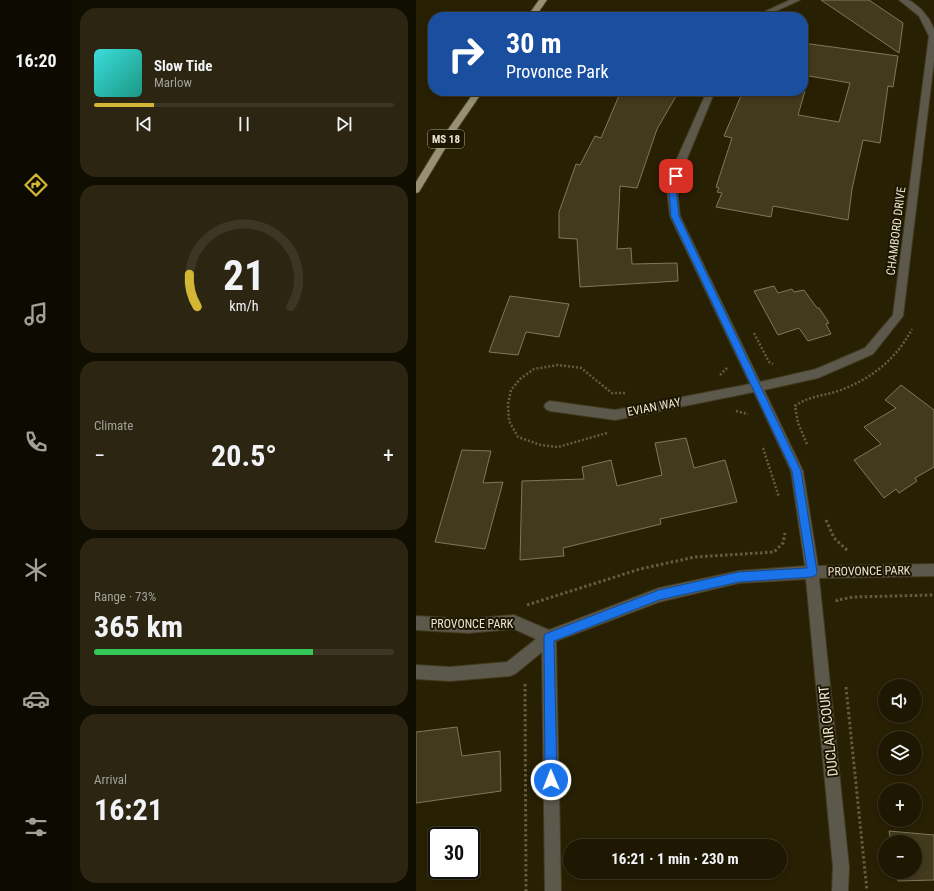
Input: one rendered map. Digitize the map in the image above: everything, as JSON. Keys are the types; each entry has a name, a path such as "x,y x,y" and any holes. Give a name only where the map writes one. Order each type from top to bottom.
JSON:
{"main road":[{"path":"536,12 544,0"},
{"name":"MS 18","path":"416,190 453,128 475,96"}],"street":[{"path":"768,12 796,0"},
{"name":"CHAMBORD DRIVE","path":"757,387 818,373 868,351 898,316 933,36 928,20 904,0"},
{"path":"709,96 681,161 672,190 675,216 796,471 812,572"},
{"name":"EVIAN WAY","path":"550,406 615,415 757,387"},
{"name":"PROVONCE PARK","path":"416,672 450,674 510,669 549,637 659,595 739,577 812,572 934,570"},
{"name":"DUCLAIR COURT","path":"812,572 841,867 840,891"},
{"name":"PROVONCE PARK","path":"416,623 468,626 514,622 549,637"},
{"path":"549,637 553,891"}],"path":[{"path":"752,329 769,362 777,367"},
{"path":"825,516 828,528 837,543 847,551 854,551"},
{"path":"838,608 837,600 854,597 934,596"},
{"path":"845,679 867,891"},
{"path":"525,682 526,891"}],"building":[{"path":"821,0 869,0 903,23 899,53"},
{"path":"808,44 898,56 893,87 888,86 880,143 863,140 852,189 848,220 773,206 771,217 716,207 722,193 717,192 719,188 716,187 732,138 724,136 741,96 804,96 798,115 839,122 850,83 808,76"},
{"path":"619,96 676,96 657,129 637,188 620,186 617,249 631,248 632,264 677,263 678,281 580,287 577,239 559,238 559,212 576,164 580,165 595,136 601,138"},
{"path":"774,286 778,293 792,289 794,292 804,290 829,323 826,324 831,334 808,341 799,328 778,335 754,291"},
{"path":"510,296 569,304 559,337 526,332 518,355 489,352"},
{"path":"901,385 934,410 934,467 915,478 917,481 899,493 896,489 884,498 854,460 881,444 864,427 896,408 885,400"},
{"path":"686,438 694,468 725,460 737,502 660,519 661,524 563,548 564,556 520,560 522,481 584,479 582,467 611,460 617,486 662,475 655,443"},
{"path":"462,450 491,451 483,483 503,482 485,549 435,542"},
{"path":"457,727 462,756 500,751 501,791 416,803 416,732"},
{"path":"889,831 934,835 934,880 898,881 898,879 922,879 922,835 890,835"}],"route":[{"path":"551,780 549,637 659,595 739,577 812,572 796,471 675,216 672,190 676,176"}]}
